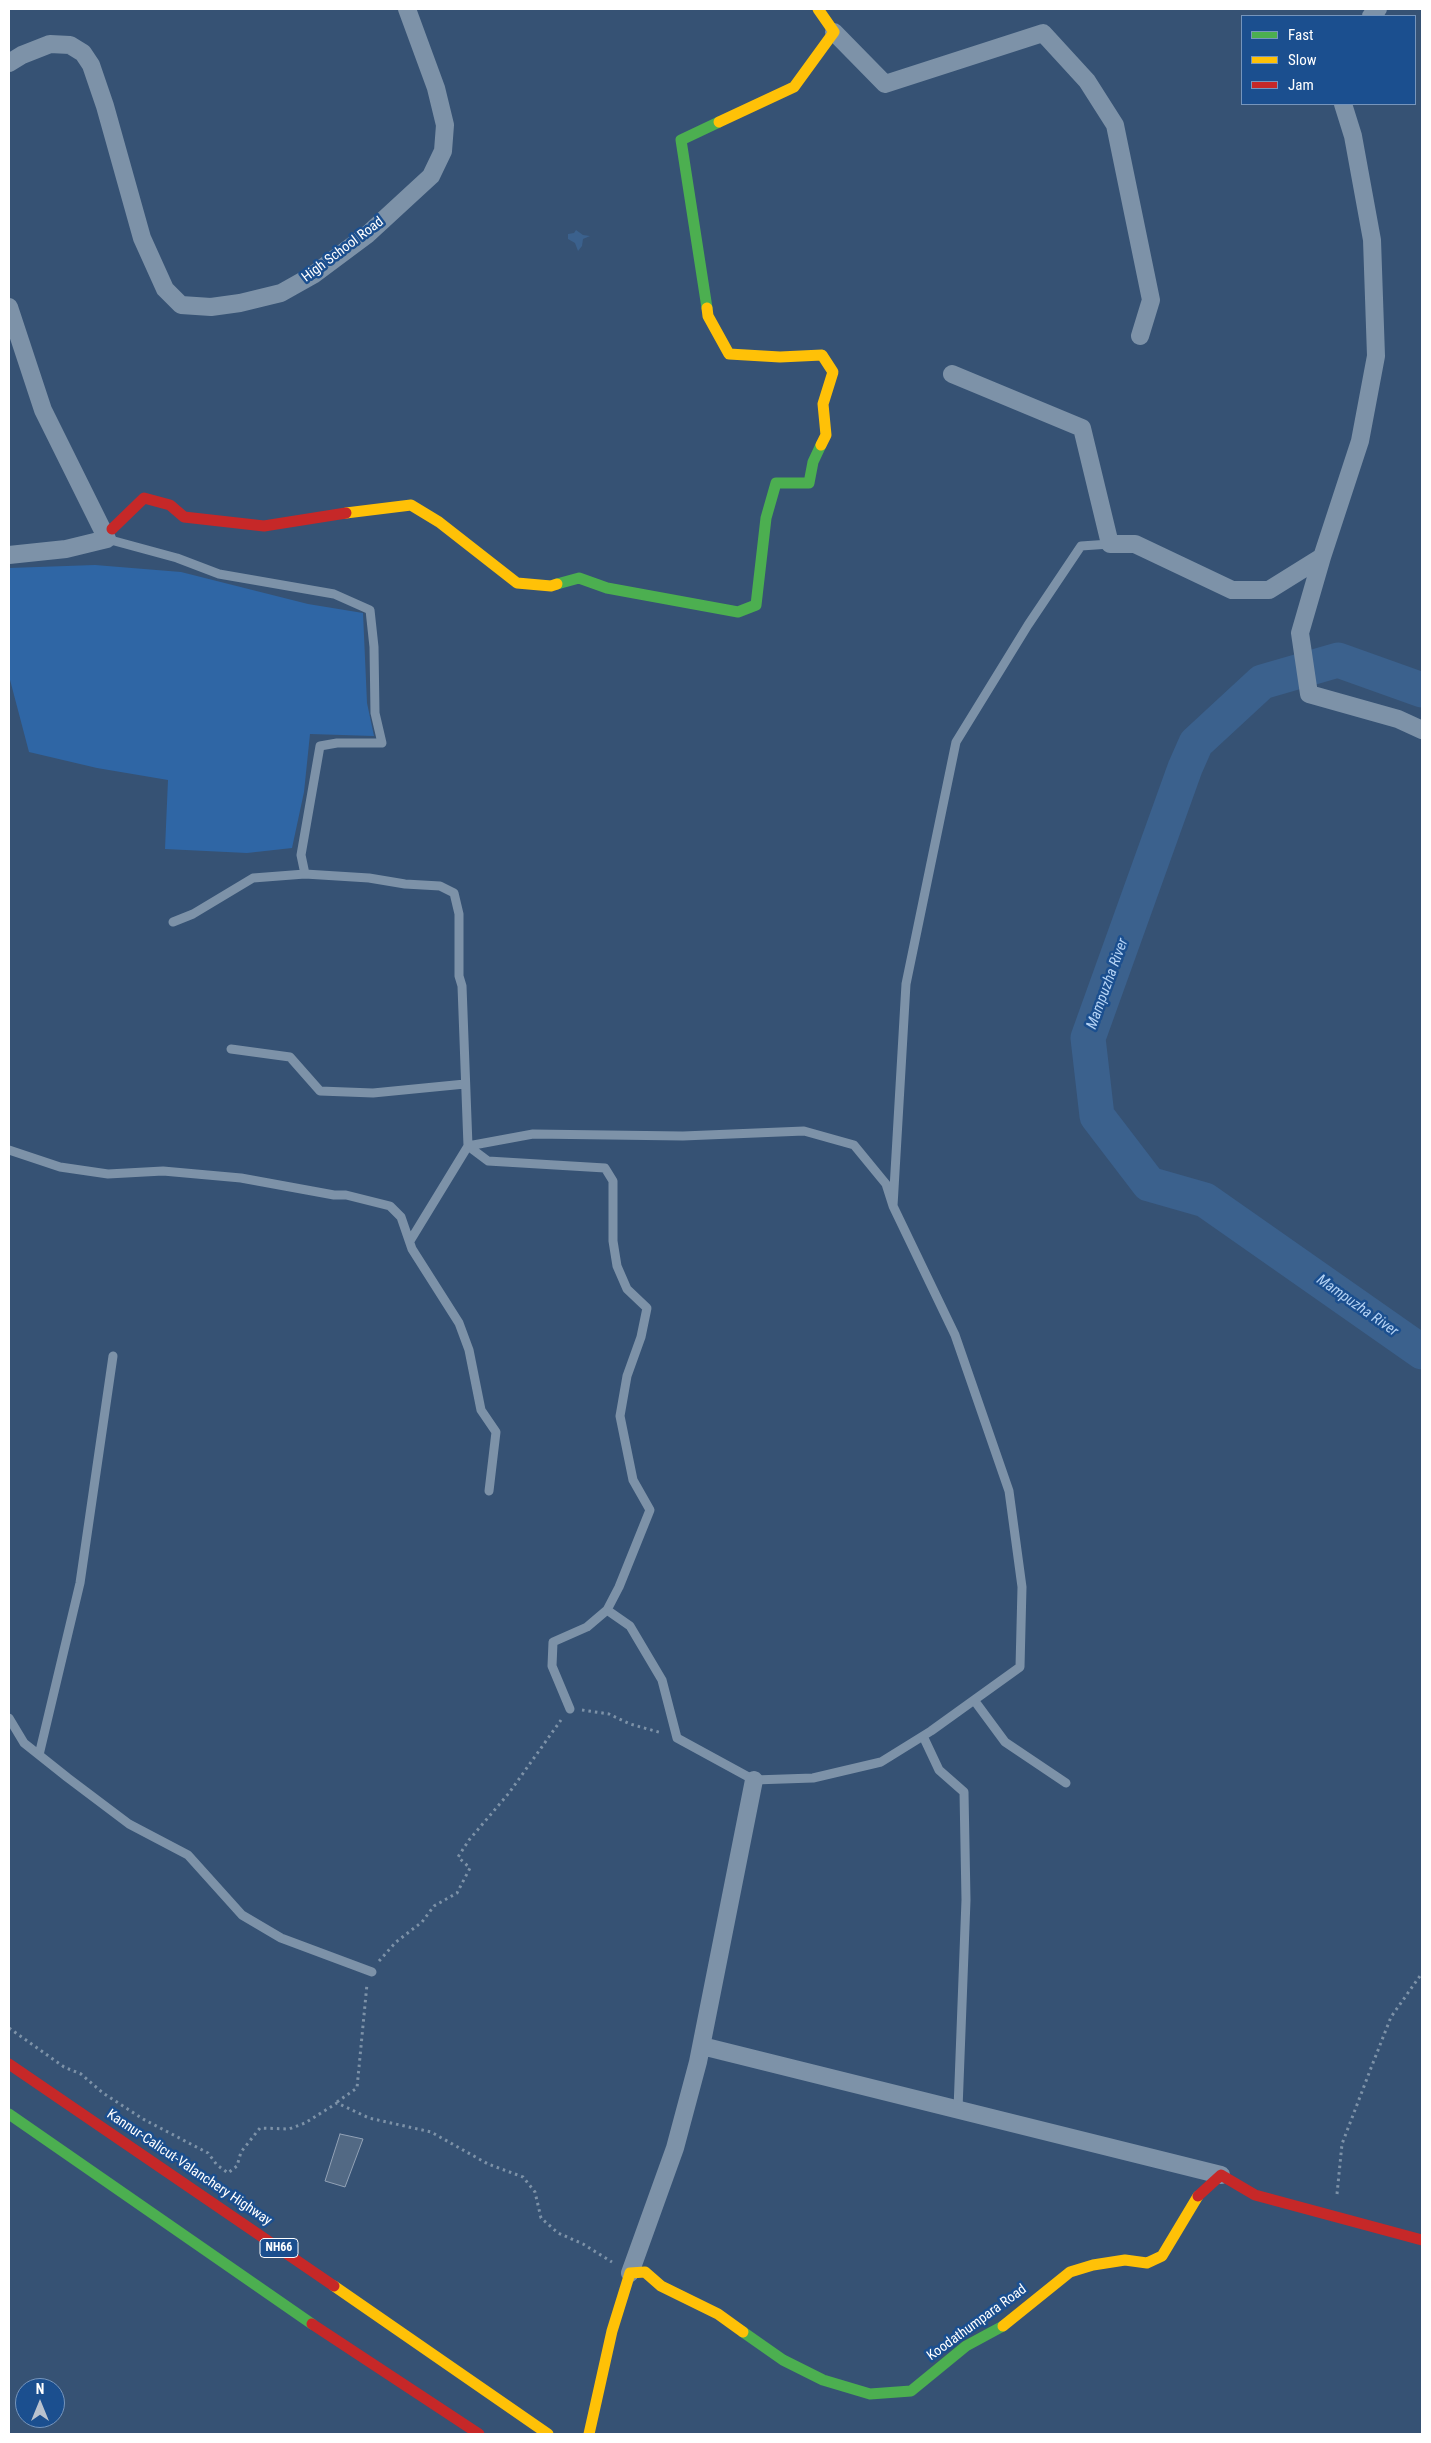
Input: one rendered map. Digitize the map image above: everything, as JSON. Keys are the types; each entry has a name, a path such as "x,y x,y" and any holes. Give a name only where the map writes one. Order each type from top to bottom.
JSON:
{"main road":[{"path":"109,534 144,498 170,505 184,517 264,526 312,517 411,505 439,522 492,561 518,583 551,586 579,578 607,588 738,612 756,605 766,518 776,483 809,483 813,462 826,435 823,404 833,372 822,355 780,357 728,354 708,316 681,140 794,87 834,32 818,9"},
{"name":"Kannur-Calicut-Valanchery Highway","path":"9,2064 167,2170 548,2434"},
{"path":"9,2114 346,2348 479,2434"},
{"path":"1221,2175 1255,2195 1306,2207 1335,2217 1422,2240"},
{"name":"Koodathumpara Road","path":"630,2273 645,2272 661,2286 687,2297 718,2314 783,2360 824,2380 870,2394 911,2391 966,2346 1002,2327 1070,2272 1093,2265 1125,2260 1147,2263 1162,2256 1195,2198 1221,2175"},
{"path":"589,2434 612,2331 630,2273"}],"street":[{"name":"High School Road","path":"9,63 22,55 50,44 70,45 83,53 91,65 106,106 142,238 165,289 182,305 210,307 240,303 280,293 313,275 368,234 431,176 443,151 445,124 434,80 407,9"},
{"path":"834,32 885,84 1043,33 1087,81 1115,126 1151,300 1140,336"},
{"path":"1343,105 1352,136 1372,240 1376,356 1360,441 1322,557 1300,633 1309,694 1398,719 1422,730"},
{"path":"9,306 43,410 109,534 66,549 9,555"},
{"path":"952,374 1082,428 1110,544 1135,544 1232,590 1269,590 1322,557"},
{"path":"630,2273 675,2148 702,2046 754,1780"},
{"path":"702,2046 1221,2175"}],"lane":[{"path":"109,534 219,574 334,594 370,610 374,647 375,713 382,743 337,743 320,746 301,855 305,874"},
{"path":"893,1206 906,984 956,742 1028,625 1081,546 1110,544"},
{"path":"173,922 193,914 253,878 305,874 440,886 454,893 459,914 459,976 468,1146 410,1241"},
{"path":"231,1049 290,1057 320,1091 373,1092 465,1084"},
{"path":"468,1146 533,1134 683,1136 804,1132 854,1145 886,1184 893,1206 955,1335 1009,1491 1022,1587 1020,1667 923,1736 881,1762 813,1778 754,1780 677,1738 662,1680 630,1626 607,1610"},
{"path":"468,1146 488,1161 604,1168 613,1181 613,1241 616,1266 627,1289 647,1308 627,1376 620,1416 633,1480 650,1510 619,1587 607,1610 586,1626 553,1642 552,1666 570,1709"},
{"path":"9,1150 60,1167 108,1174 163,1172 241,1178 334,1195 346,1195 390,1206 401,1217 410,1241 459,1323 469,1350 481,1410 496,1432 489,1491"},
{"path":"39,1755 80,1583 113,1356"},
{"path":"974,1700 1005,1742 1066,1783"},
{"path":"9,1718 24,1743 129,1824 188,1855 242,1915 280,1938 372,1972"},
{"path":"923,1736 939,1770 964,1792 966,1900 958,2109"}],"path":[{"path":"9,2028 64,2067 81,2074 103,2093 143,2119 208,2153 228,2173 237,2166 241,2152 260,2128 289,2129 306,2124 357,2088 367,1979 396,1942 422,1922 434,1906 457,1893 470,1868 458,1857 469,1840 509,1793 570,1709 609,1714 630,1724 677,1738"},
{"path":"1335,2217 1342,2144 1391,2017 1422,1973"},
{"path":"337,2103 369,2118 431,2132 488,2164 523,2177 536,2192 542,2218 558,2233 583,2244 630,2273"}],"shaded area":[{"path":"576,230 583,235 590,236 583,239 582,246 578,251 575,243 568,239 568,234 574,233"},
{"path":"95,565 181,572 308,604 363,613 367,703 374,736 310,734 304,792 292,848 247,853 165,849 168,780 97,768 29,752 9,676 9,568"}],"building":[{"path":"340,2134 363,2139 345,2187 325,2181"}],"waterway":[{"name":"Mampuzha River","path":"1422,690 1338,660 1262,682 1196,743 1185,768 1088,1038 1097,1116 1149,1184 1205,1200 1422,1352"}],"traffic: fast":[{"path":"707,308 681,140 719,122"},
{"path":"557,584 579,578 607,588 738,612 756,605 766,518 776,483 809,483 813,462 821,445"},
{"path":"9,2114 312,2324"},
{"path":"743,2332 783,2360 823,2380 870,2394 911,2391 966,2346 1003,2326"}],"traffic: slow":[{"path":"719,122 794,87 834,32 818,9"},
{"path":"707,308 708,316 729,354 780,357 822,355 833,372 823,404 826,435 821,445"},
{"path":"346,513 411,505 439,522 517,583 551,586 557,584"},
{"path":"1003,2326 1070,2272 1093,2265 1125,2260 1147,2263 1162,2256 1198,2196"},
{"path":"589,2434 612,2331 630,2273 645,2272 661,2286 718,2314 743,2332"},
{"path":"334,2286 548,2434"}],"traffic: jam":[{"path":"112,529 144,498 170,505 184,517 264,526 346,513"},
{"path":"9,2064 334,2286"},
{"path":"1198,2196 1221,2175 1255,2195 1422,2240"},
{"path":"312,2324 479,2434"}]}
